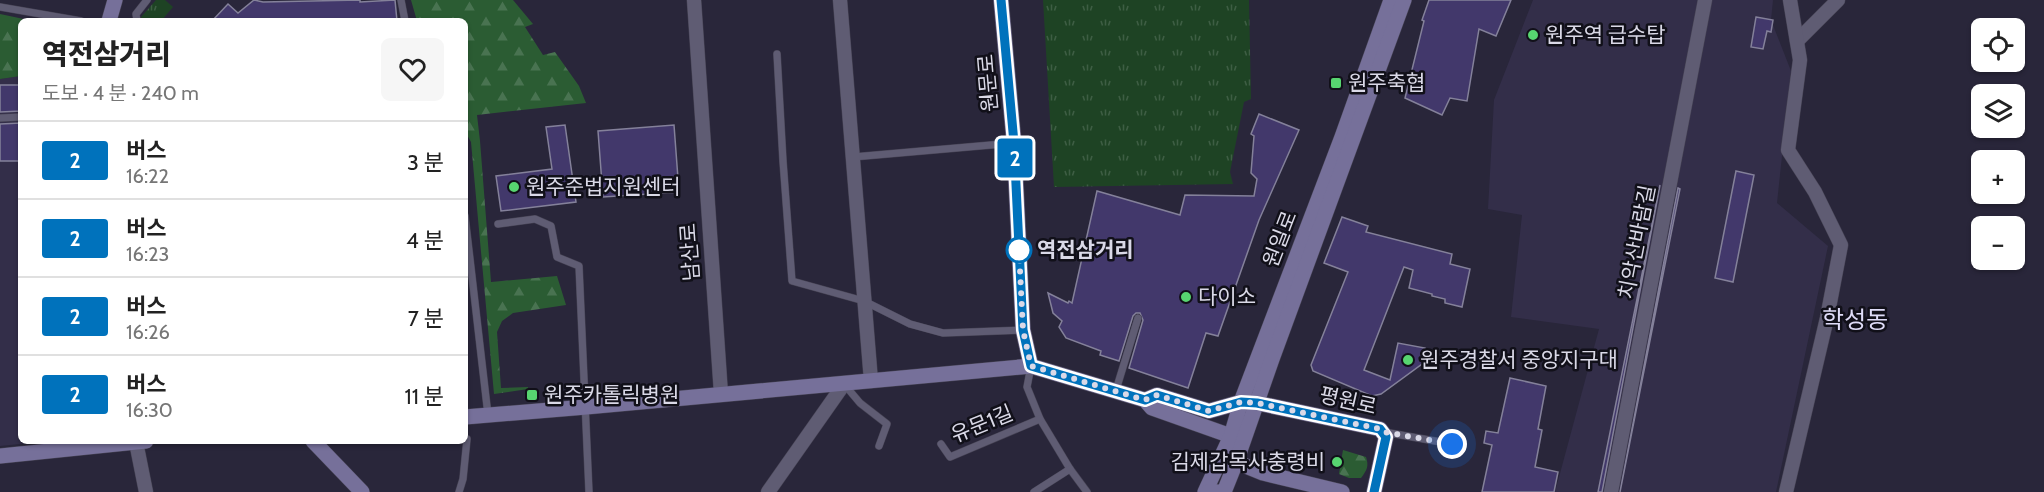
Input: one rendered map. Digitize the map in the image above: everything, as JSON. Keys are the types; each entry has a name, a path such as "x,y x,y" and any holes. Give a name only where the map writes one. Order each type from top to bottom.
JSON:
{"street":[{"path":"110,18 115,0"},
{"name":"남산로","path":"694,0 721,394"},
{"path":"840,0 871,381"},
{"name":"원문로","path":"1001,0 1014,143 1023,330 1031,366"},
{"name":"원일로","path":"1391,0 1342,137 1241,402 1231,436 1207,492 1224,492 1404,0"},
{"name":"치악산바람길","path":"1611,492 1705,0"},
{"path":"1786,492 1827,318 1841,245 1815,192 1788,150 1800,60 1790,0"},
{"path":"1797,40 1838,0"},
{"path":"468,417 1031,366 1145,400 1152,408 1231,436 1236,462 1263,473 1341,492"},
{"path":"768,492 844,384"},
{"path":"1145,400 1157,395 1209,411 1241,402"},
{"name":"평원로","path":"1241,402 1257,403 1380,429 1386,437 1374,492"},
{"path":"0,456 97,444"},
{"path":"141,444 146,492"},
{"path":"316,444 362,492"}],"lane":[{"path":"137,18 136,14 147,0"},
{"path":"401,0 404,18"},
{"path":"0,7 64,18"},
{"path":"777,54 792,281 864,301 910,324 943,333 1023,330"},
{"path":"0,118 18,117"},
{"path":"853,157 1014,143"},
{"path":"498,224 535,219 551,226 557,257 579,266 589,492"},
{"path":"468,242 488,415"},
{"path":"1116,390 1138,318"},
{"path":"1031,366 1027,387 1040,419 1070,469 1087,492"},
{"path":"844,384 860,403 887,424 879,446"},
{"name":"유문1길","path":"941,444 950,457 1040,419"},
{"path":"1384,432 1452,444"},
{"path":"459,492 463,479 466,444"},
{"path":"1034,492 1070,469"}],"shaded area":[{"path":"1533,0 1773,0 1771,20 1791,71 1777,203 1828,246 1776,492 1555,492 1599,329 1511,317 1522,215 1488,209 1494,100"},
{"path":"18,76 20,444 0,446 0,79"}],"green space":[{"path":"156,0 165,0 173,7 164,18 141,17"},
{"path":"411,0 513,0 533,24 525,27 543,55 555,52 579,86 586,103 477,115 491,282 557,276 566,305 513,313 502,321 497,332 501,388 528,387 528,389 494,394 471,142 468,136 468,18 416,18"},
{"path":"1043,0 1249,0 1251,99 1244,102 1230,172 1233,184 1054,187"},
{"path":"0,14 19,18 18,76 0,79"},
{"path":"1343,450 1366,457 1367,468 1361,478 1349,478 1339,474"}],"building":[{"path":"254,0 263,2 360,0 360,2 395,0 397,18 215,18 228,4 238,13"},
{"path":"1429,0 1511,0 1496,36 1479,29 1467,101 1450,98 1442,115 1405,98 1424,21 1422,20"},
{"path":"1756,17 1773,20 1771,32 1767,31 1763,49 1751,47"},
{"path":"0,85 18,85 18,111 0,112"},
{"path":"1259,114 1299,130 1259,220 1218,336 1206,333 1188,388 1129,368 1143,320 1140,313 1133,316 1119,361 1100,355 1101,351 1066,338 1059,327 1062,321 1053,313 1048,293 1072,303 1097,191 1180,215 1185,195 1254,196 1257,179 1251,173 1254,136 1251,134"},
{"path":"18,123 18,161 0,161 0,124"},
{"path":"565,125 576,202 501,211 496,176 552,169 546,127"},
{"path":"674,125 679,192 603,197 598,131"},
{"path":"1736,171 1754,175 1733,282 1715,278"},
{"path":"1660,185 1602,492 1598,492"},
{"path":"1678,188 1680,189 1620,492"},
{"path":"1342,217 1368,226 1366,232 1452,254 1450,264 1470,269 1462,307 1445,303 1445,299 1432,296 1432,294 1409,288 1413,270 1404,267 1364,370 1390,380 1398,343 1425,348 1422,364 1381,394 1372,396 1313,371 1311,365 1348,272 1324,263"},
{"path":"1510,378 1546,386 1538,429 1542,430 1535,467 1558,472 1554,492 1482,492 1492,445 1484,443 1486,431 1498,433"}],"bus line":[{"name":"2","path":"1001,0 1014,143 1023,330 1031,366 1145,400 1157,395 1209,411 1241,402 1257,403 1380,429 1386,437 1374,492"}],"place":[{"name":"원주역 급수탑","path":"1533,35"},
{"name":"원주축협","path":"1336,83"},
{"name":"원주준법지원센터","path":"514,187"},
{"name":"역전삼거리","path":"1019,250"},
{"name":"다이소","path":"1186,297"},
{"name":"원주경찰서 중앙지구대","path":"1408,360"},
{"name":"원주카톨릭병원","path":"532,395"},
{"name":"김제갑목사충령비","path":"1337,462"}],"district":[{"name":"학성동","path":"1855,320"}],"route":[{"path":"1019,250 1023,330 1031,366 1145,400 1157,395 1209,411 1241,402 1257,403 1380,429 1384,432 1452,444"}]}
